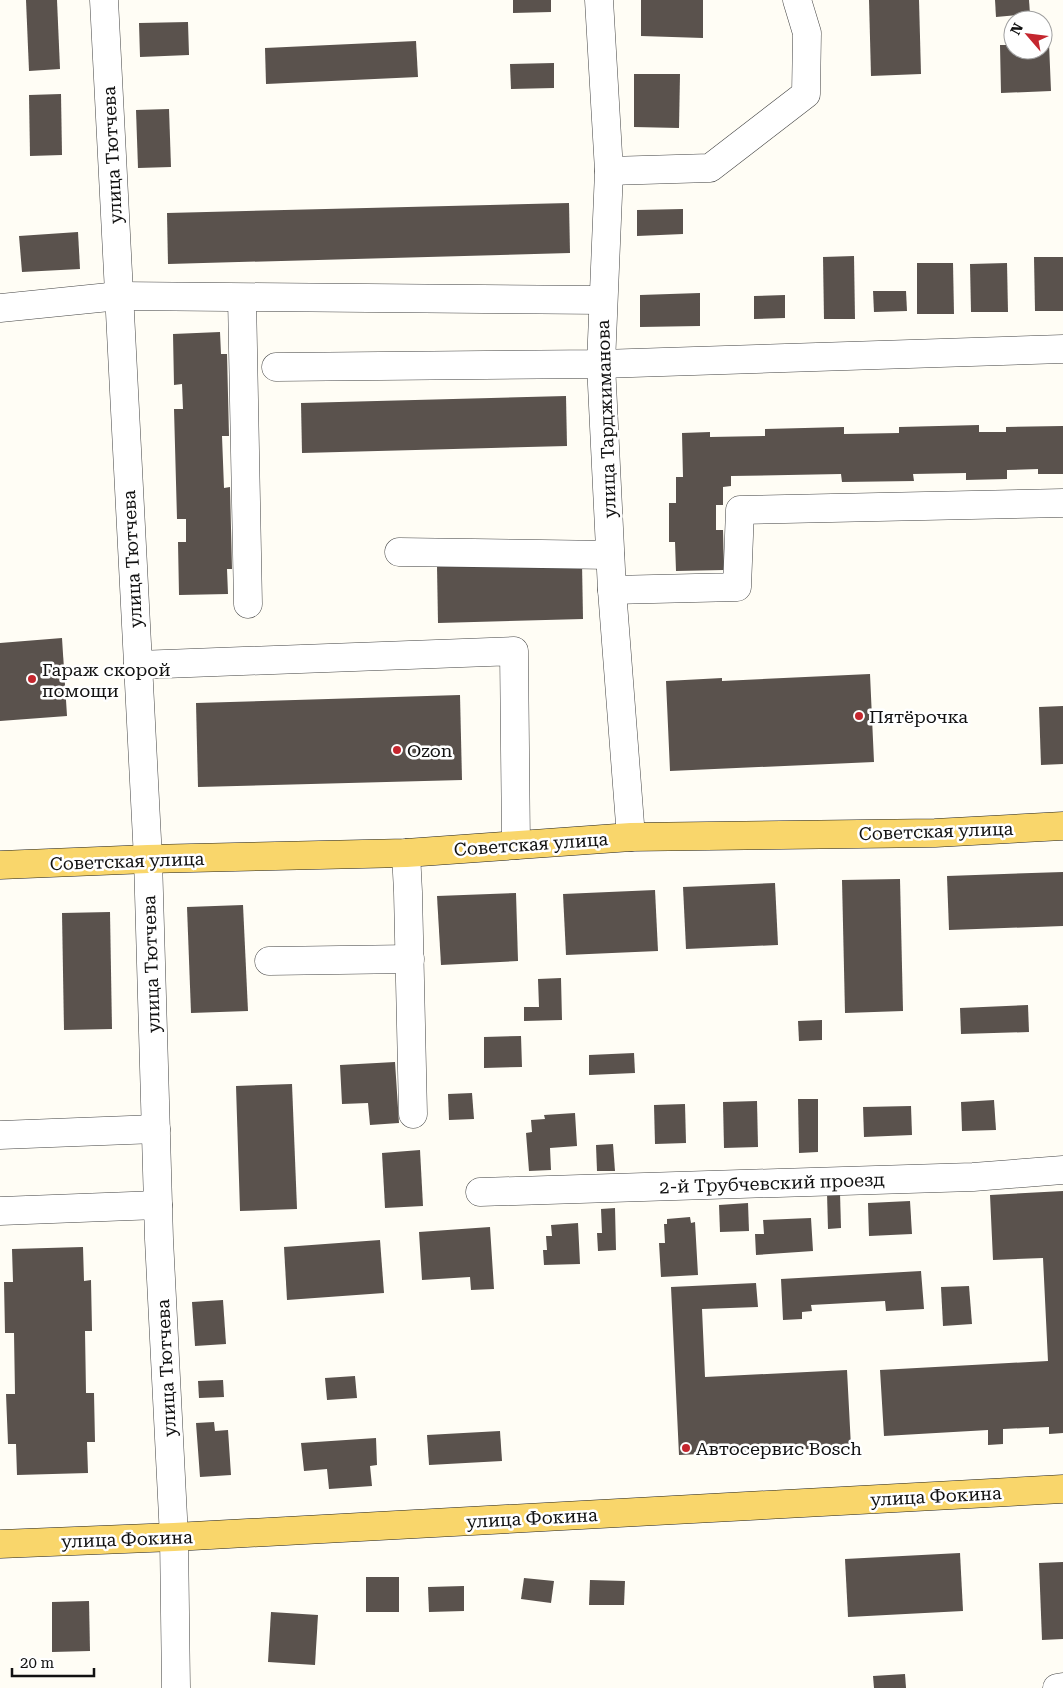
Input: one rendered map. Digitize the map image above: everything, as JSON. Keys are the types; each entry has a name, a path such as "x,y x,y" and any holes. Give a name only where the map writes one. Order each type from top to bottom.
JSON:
{"main road":[{"name":"Советская улица","path":"0,865 148,859 406,853 631,838 935,833 1063,826"},
{"name":"улица Фокина","path":"0,1544 174,1537 1063,1489"}],"street":[{"name":"улица Тютчева","path":"104,0 148,859 158,1205 174,1537 176,1688"},
{"name":"улица Тарджиманова","path":"599,0 609,171 601,364 612,590 631,838"},
{"path":"609,171 710,168 806,94 807,33 797,0"},
{"path":"0,308 119,296 604,300"},
{"path":"242,298 248,604"},
{"path":"276,368 601,364 1063,349"},
{"path":"612,590 737,587 740,510 1063,503"},
{"path":"399,552 610,555"},
{"path":"138,665 514,651 516,845"},
{"path":"406,853 410,959 412,1114"},
{"path":"269,961 410,959"},
{"path":"0,1135 156,1129"},
{"name":"2-й Трубчевский проезд","path":"480,1192 973,1177 1063,1170"},
{"path":"0,1210 158,1205"},
{"path":"1057,1688 1063,1687"}],"building":[{"path":"26,0 57,0 60,69 29,71"},
{"path":"513,0 551,0 551,12 513,13"},
{"path":"641,0 703,0 703,38 641,36"},
{"path":"869,0 919,0 921,74 871,76"},
{"path":"995,0 1029,0 1030,10 1003,10 1003,16 996,17"},
{"path":"188,22 189,55 140,57 139,23"},
{"path":"416,41 418,77 266,84 265,48"},
{"path":"1000,45 1003,45 1003,60 1050,60 1051,91 1001,93"},
{"path":"554,63 554,88 511,89 510,64"},
{"path":"634,74 680,74 679,128 634,127"},
{"path":"61,94 62,155 30,156 29,95"},
{"path":"169,109 171,167 138,168 136,110"},
{"path":"569,203 570,253 168,264 167,213"},
{"path":"683,209 683,234 637,236 637,210"},
{"path":"78,232 80,269 22,272 19,236"},
{"path":"854,256 855,319 824,319 823,257"},
{"path":"1034,257 1063,257 1063,311 1035,311"},
{"path":"917,263 953,263 954,314 917,314"},
{"path":"1007,263 1008,312 971,312 970,264"},
{"path":"873,291 906,291 907,311 874,312"},
{"path":"700,293 700,326 640,327 640,295"},
{"path":"785,295 785,318 754,319 754,296"},
{"path":"220,332 221,354 227,354 229,436 222,436 224,488 230,487 232,569 227,569 228,594 179,595 178,542 186,542 186,519 177,519 174,409 183,409 182,384 174,385 173,334"},
{"path":"566,396 567,446 302,453 301,403"},
{"path":"979,425 979,432 1006,432 1006,427 1063,426 1063,474 1038,474 1038,469 1007,470 1007,479 966,480 966,473 913,474 914,481 842,482 841,474 731,476 731,486 723,487 723,505 716,505 716,530 723,530 724,570 676,571 675,542 669,542 669,503 676,503 676,477 683,477 682,433 710,432 710,437 765,436 765,429 844,427 844,434 899,433 899,427"},
{"path":"582,563 583,619 438,623 437,566"},
{"name":"Гараж скорой помощи","path":"62,638 67,716 0,721 0,643"},
{"path":"870,674 874,762 670,771 666,681 722,678 722,681"},
{"path":"460,695 462,780 198,787 196,703"},
{"path":"1063,706 1063,764 1041,765 1039,707"},
{"path":"1063,872 1063,926 949,930 947,876"},
{"path":"900,879 903,1011 845,1013 842,880"},
{"path":"775,883 778,945 686,949 683,887"},
{"path":"655,890 658,951 566,955 563,894"},
{"path":"516,893 518,961 441,965 437,896"},
{"path":"243,905 248,1011 191,1013 187,907"},
{"path":"110,912 112,1029 64,1030 62,913"},
{"path":"561,978 562,1020 524,1021 524,1007 539,1007 538,979"},
{"path":"1028,1005 1029,1032 961,1034 960,1008"},
{"path":"822,1020 822,1040 799,1041 798,1021"},
{"path":"521,1036 522,1067 484,1068 484,1037"},
{"path":"634,1053 635,1073 589,1075 589,1055"},
{"path":"395,1062 399,1123 370,1125 368,1103 342,1104 340,1065"},
{"path":"292,1084 297,1209 240,1211 236,1086"},
{"path":"472,1093 474,1119 449,1120 448,1094"},
{"path":"798,1099 818,1099 818,1152 799,1153"},
{"path":"994,1100 996,1130 962,1131 961,1102"},
{"path":"757,1101 758,1147 724,1148 723,1102"},
{"path":"685,1104 686,1143 655,1144 654,1105"},
{"path":"911,1106 912,1135 864,1137 863,1107"},
{"path":"575,1113 577,1146 550,1148 551,1170 529,1171 526,1133 532,1132 531,1120 545,1119 544,1115"},
{"path":"613,1144 615,1171 597,1171 596,1145"},
{"path":"420,1150 423,1206 385,1208 382,1153"},
{"path":"1063,1191 1063,1433 1049,1434 1049,1427 1003,1429 1003,1444 988,1445 988,1430 884,1436 880,1370 1048,1361 1043,1258 993,1260 990,1195"},
{"path":"827,1193 840,1193 841,1228 828,1229"},
{"path":"910,1201 912,1234 869,1236 868,1203"},
{"path":"748,1203 749,1231 720,1232 719,1205"},
{"path":"615,1208 616,1250 598,1251 597,1233 602,1233 601,1209"},
{"path":"690,1217 691,1223 695,1222 698,1275 661,1277 659,1243 665,1243 664,1224 667,1224 667,1219"},
{"path":"811,1218 813,1251 756,1255 755,1234 764,1234 763,1220"},
{"path":"578,1223 580,1264 544,1265 543,1250 547,1250 546,1236 552,1236 551,1225"},
{"path":"490,1227 494,1289 471,1290 470,1277 422,1280 419,1232"},
{"path":"380,1240 384,1293 287,1300 284,1247"},
{"path":"83,1247 84,1281 91,1280 92,1331 85,1331 86,1393 94,1393 95,1442 87,1442 88,1473 17,1475 16,1444 8,1444 6,1394 15,1394 14,1333 5,1333 4,1282 13,1282 12,1249"},
{"path":"921,1271 924,1309 886,1311 885,1301 811,1305 812,1311 802,1312 802,1319 783,1320 781,1279"},
{"path":"756,1283 758,1307 702,1309 705,1377 847,1370 851,1447 679,1455 671,1287"},
{"path":"969,1286 972,1324 943,1326 941,1287"},
{"path":"223,1300 226,1344 195,1346 192,1302"},
{"path":"355,1376 357,1398 327,1400 325,1378"},
{"path":"223,1380 224,1397 199,1398 198,1381"},
{"path":"214,1422 215,1431 228,1430 231,1475 200,1477 196,1423"},
{"path":"500,1431 502,1461 429,1465 427,1435"},
{"path":"376,1438 377,1465 370,1466 372,1486 329,1489 327,1469 304,1471 301,1443"},
{"path":"960,1553 963,1611 848,1617 845,1559"},
{"path":"1063,1562 1063,1639 1042,1640 1039,1563"},
{"path":"366,1577 399,1577 399,1612 366,1612"},
{"path":"524,1578 554,1581 551,1603 521,1599"},
{"path":"590,1580 625,1581 624,1605 589,1605"},
{"path":"464,1586 464,1611 429,1612 428,1587"},
{"path":"89,1601 90,1651 52,1652 52,1602"},
{"path":"271,1612 318,1615 315,1665 268,1662"},
{"path":"905,1674 906,1688 874,1688 873,1676"}],"place":[{"name":"Гараж скорой помощи","path":"32,679"},
{"name":"Пятёрочка","path":"859,716"},
{"name":"Ozon","path":"397,750"},
{"name":"Автосервис Bosch","path":"686,1448"}]}
